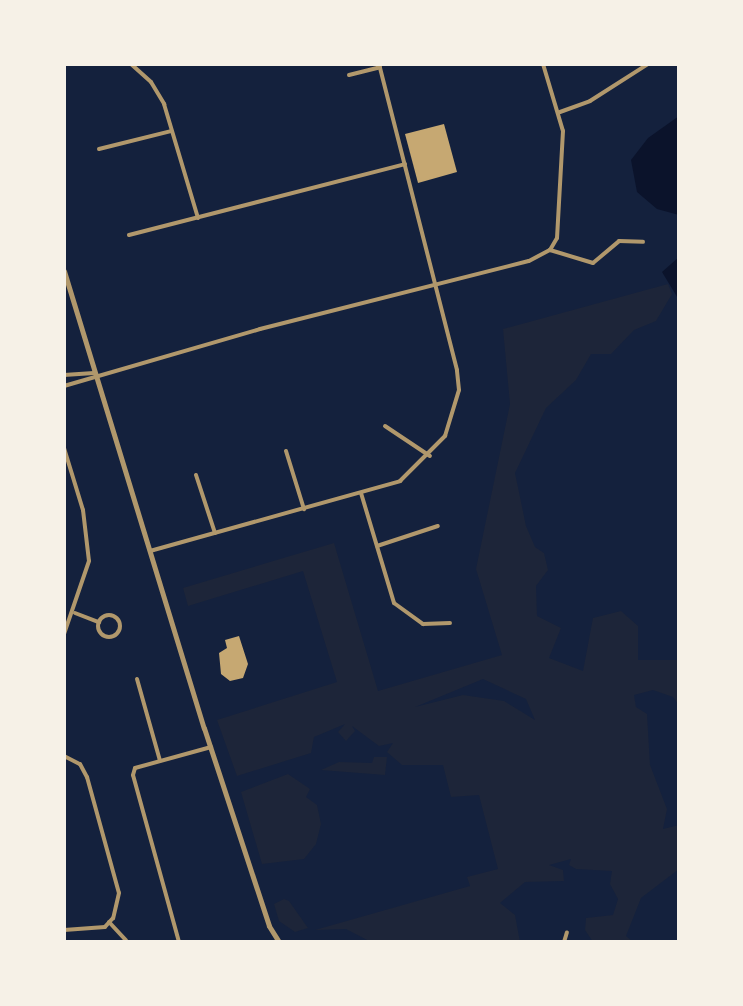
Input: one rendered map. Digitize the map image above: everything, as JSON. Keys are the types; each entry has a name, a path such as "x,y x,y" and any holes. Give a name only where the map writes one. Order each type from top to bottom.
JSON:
{"street":[{"path":"131,64 151,82 171,131 198,218"},
{"path":"543,64 560,112 559,208 550,250"},
{"path":"560,112 590,101 648,64"},
{"path":"150,551 400,481 430,456 451,422 459,390 436,284 380,66 349,75"},
{"path":"99,149 171,131"},
{"path":"129,235 405,164"},
{"path":"64,386 94,373 529,261 550,250 593,263 619,241 643,242"},
{"path":"64,271 211,747 269,926 279,942"},
{"path":"64,375 94,373"},
{"path":"385,426 430,456"},
{"path":"64,448 89,540 89,561 75,613 64,634"},
{"path":"286,451 304,509"},
{"path":"196,475 215,533"},
{"path":"361,493 394,603 407,617 423,624 450,623"},
{"path":"377,546 438,526"},
{"path":"75,613 99,622 114,616 120,631 105,637 99,622"},
{"path":"137,679 160,761"},
{"path":"179,942 133,775 135,768 211,747"},
{"path":"64,756 80,764 87,777 119,893 109,922 88,931 64,930"},
{"path":"109,922 126,940"},
{"path":"564,942 567,932"}],"shaded area":[{"path":"679,116 679,215 657,209 637,192 631,160 648,138"},
{"path":"679,257 679,300 662,272"},
{"path":"668,284 672,294 656,321 634,330 611,354 591,354 576,380 546,408 515,473 526,526 535,547 544,553 548,570 536,586 537,616 561,628 549,658 583,671 593,618 621,611 638,626 638,660 679,660 679,705 673,697 653,690 634,695 636,707 647,714 650,765 667,809 663,829 679,825 679,869 641,898 626,936 633,942 593,942 585,930 586,918 613,915 618,899 610,884 612,871 576,869 569,865 571,859 549,865 563,870 564,881 525,882 500,903 515,915 520,942 371,942 346,929 315,930 470,886 467,877 498,869 479,795 451,797 443,765 402,765 387,752 393,743 379,746 352,726 355,731 346,741 338,732 345,724 314,737 311,753 237,776 217,720 337,682 303,571 188,606 183,588 334,543 378,691 502,655 476,569 510,404 503,329","holes":["483,679 526,699 535,720 504,701 463,695 415,707"]},
{"path":"374,757 387,757 385,775 321,770 339,762 372,763"},
{"path":"288,774 310,789 306,797 317,805 321,824 316,844 304,859 262,864 241,792"},
{"path":"284,899 289,901 308,928 295,932 279,921 274,904"}],"building":[{"path":"444,124 457,172 418,183 405,134"},
{"path":"239,636 248,664 243,678 230,681 221,674 219,653 227,648 225,640"}]}
